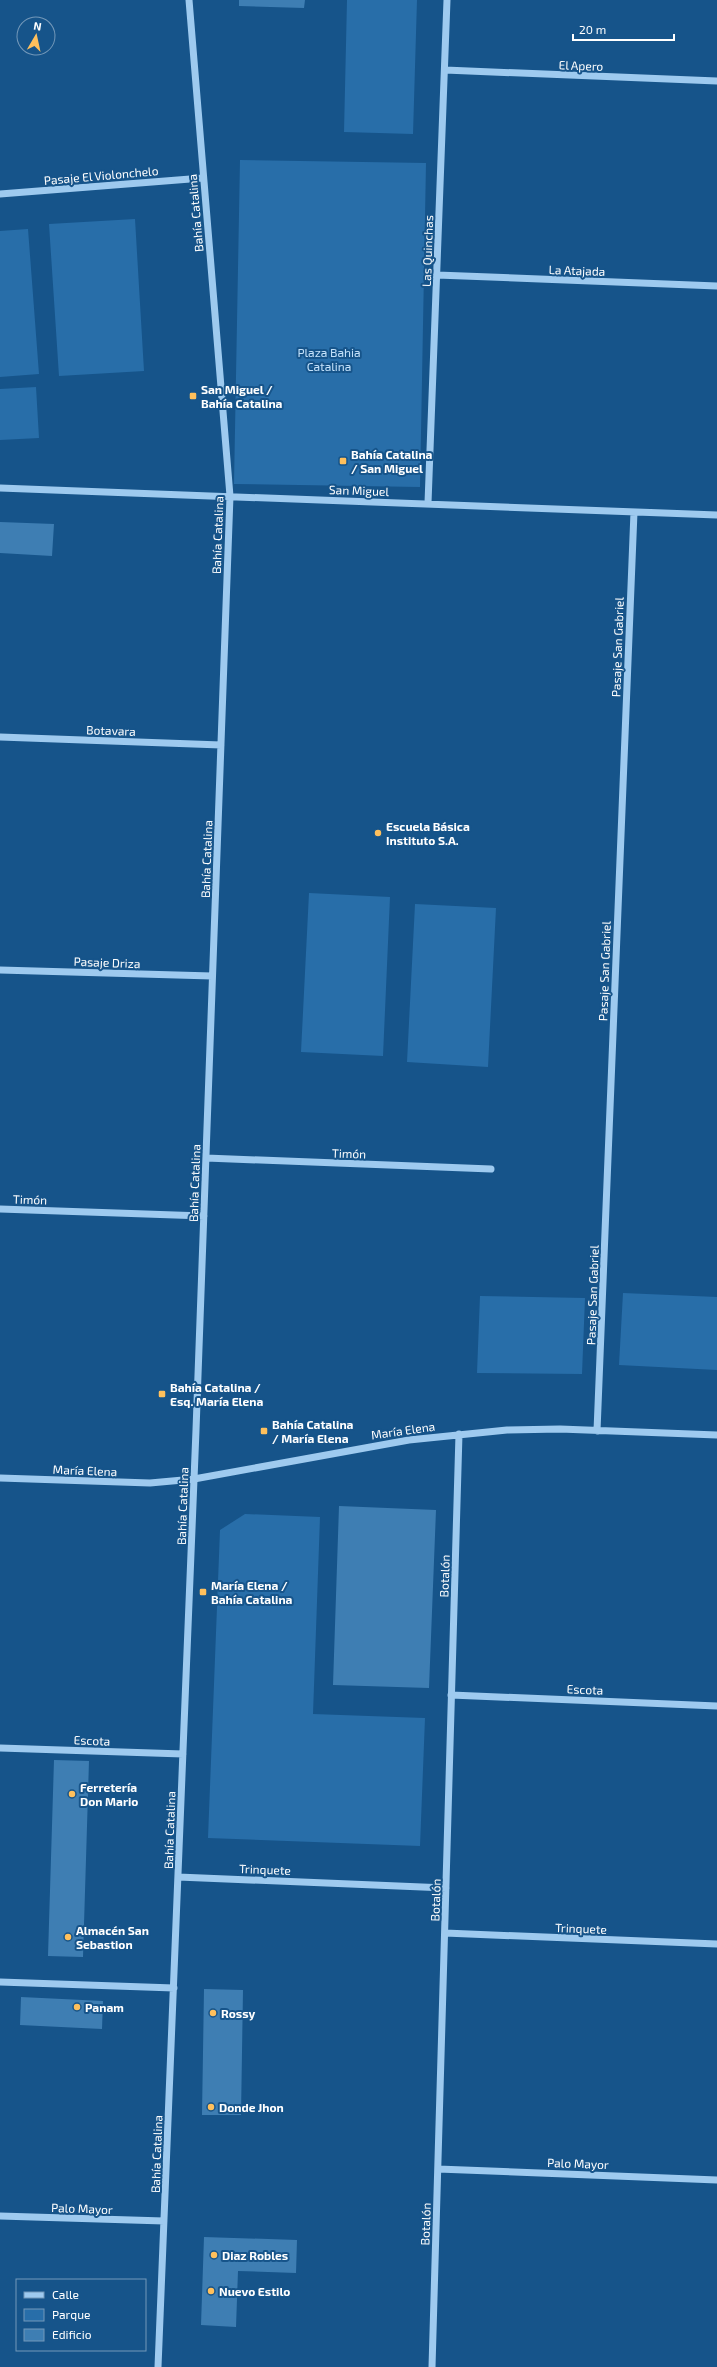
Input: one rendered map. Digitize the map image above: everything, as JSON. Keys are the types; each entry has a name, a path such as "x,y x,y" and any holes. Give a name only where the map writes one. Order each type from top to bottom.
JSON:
{"street":[{"name":"Bahía Catalina","path":"158,2367 194,1479 230,496 188,0"},
{"name":"Las Quinchas","path":"428,503 444,70 448,0"},
{"name":"El Apero","path":"444,70 717,81"},
{"name":"Pasaje El Violonchelo","path":"0,194 203,178"},
{"name":"La Atajada","path":"437,275 717,286"},
{"name":"San Miguel","path":"0,488 717,515"},
{"name":"Pasaje San Gabriel","path":"597,1431 634,512"},
{"name":"Botavara","path":"0,738 220,745"},
{"name":"Pasaje Driza","path":"0,970 212,976"},
{"name":"Timón","path":"206,1158 491,1170"},
{"name":"Timón","path":"0,1209 204,1216"},
{"name":"María Elena","path":"0,1478 150,1483 194,1479 356,1448 459,1434 507,1430 597,1431 717,1436"},
{"name":"Botalón","path":"432,2367 459,1434"},
{"name":"Escota","path":"451,1695 717,1706"},
{"name":"Escota","path":"0,1748 183,1754"},
{"name":"Trinquete","path":"178,1877 446,1888"},
{"name":"Trinquete","path":"445,1933 717,1944"},
{"path":"0,1982 174,1988"},
{"name":"Palo Mayor","path":"438,2169 717,2180"},
{"name":"Palo Mayor","path":"0,2216 164,2221"}],"green space":[{"path":"347,0 417,0 413,134 344,132"},
{"name":"Plaza Bahia Catalina","path":"240,160 426,163 420,487 234,484"},
{"path":"135,219 144,371 59,376 49,224"},
{"path":"28,229 39,374 0,377 0,231"},
{"path":"36,387 39,438 0,440 0,389"},
{"path":"309,893 390,897 383,1056 301,1052"},
{"path":"415,904 496,908 488,1067 407,1062"},
{"path":"623,1293 717,1297 717,1370 619,1365"},
{"path":"480,1296 585,1298 582,1374 477,1373"},
{"path":"245,1514 320,1517 313,1714 425,1718 420,1846 208,1838 220,1530"}],"building":[{"path":"239,0 305,0 304,8 239,6"},
{"path":"0,522 54,524 52,556 0,553"},
{"path":"339,1506 436,1510 429,1688 333,1685"},
{"path":"54,1760 89,1761 83,1957 48,1956"},
{"path":"204,1989 243,1990 241,2115 202,2115"},
{"path":"21,1997 103,2001 102,2029 20,2025"},
{"path":"204,2237 297,2240 296,2273 238,2271 236,2327 201,2325"}],"place":[{"name":"San Miguel / Bahía Catalina","path":"193,396"},
{"name":"Bahía Catalina / San Miguel","path":"343,461"},
{"name":"Escuela Básica Instituto S.A.","path":"378,833"},
{"name":"Bahía Catalina / Esq. María Elena","path":"162,1394"},
{"name":"Bahía Catalina / María Elena","path":"264,1431"},
{"name":"María Elena / Bahía Catalina","path":"203,1592"},
{"name":"Ferretería Don Mario","path":"72,1794"},
{"name":"Almacén San Sebastion","path":"68,1937"},
{"name":"Panam","path":"77,2007"},
{"name":"Rossy","path":"213,2013"},
{"name":"Donde Jhon","path":"211,2107"},
{"name":"Diaz Robles","path":"214,2255"},
{"name":"Nuevo Estilo","path":"211,2291"}]}
